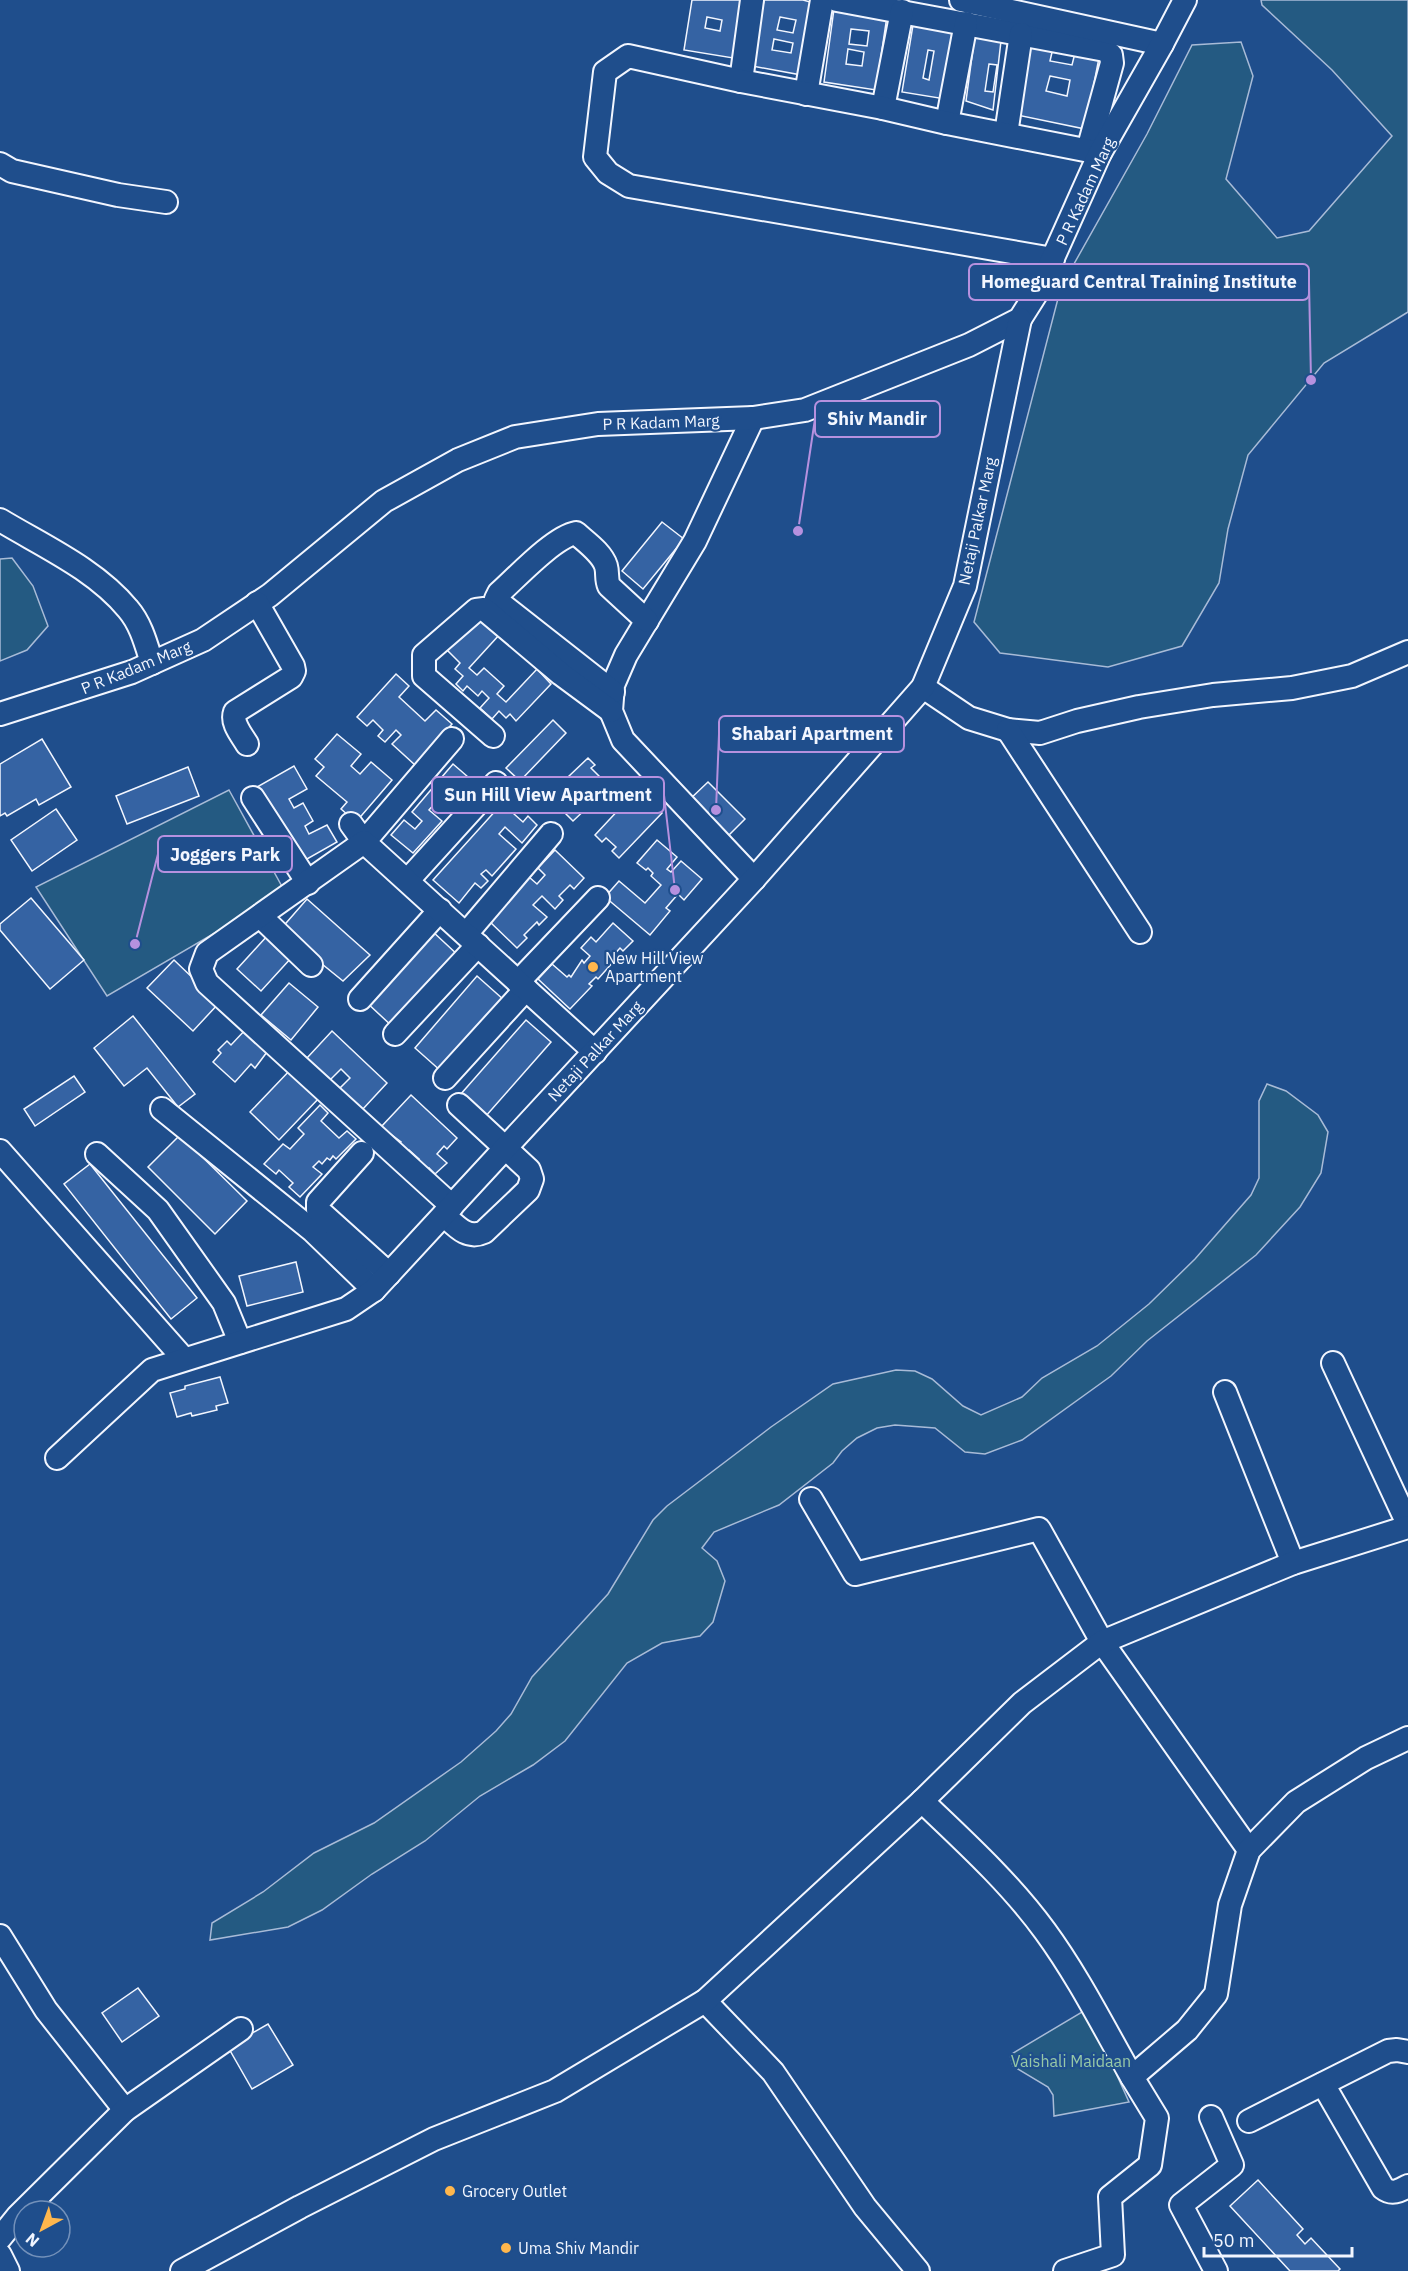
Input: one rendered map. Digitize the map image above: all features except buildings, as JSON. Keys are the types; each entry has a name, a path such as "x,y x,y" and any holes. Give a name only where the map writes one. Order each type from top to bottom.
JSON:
{"street":[{"path":"741,81 752,0"},
{"path":"806,94 822,0"},
{"path":"837,0 1105,50 1111,56 1112,63 1094,152 628,56 605,72 595,157 608,173 629,186 1053,259"},
{"path":"961,0 1162,44"},
{"name":"P R Kadam Marg","path":"0,714 121,676 204,640 257,603 384,501 458,460 515,437 598,424 753,418 805,410 969,345 1020,320 1039,290 1053,259 1094,152 1162,44 1185,0"},
{"path":"883,108 902,11"},
{"path":"947,123 966,23"},
{"path":"1006,134 1021,34"},
{"path":"0,164 12,171 118,195 166,202"},
{"name":"Netaji Palkar Marg","path":"57,1458 152,1370 346,1309 381,1282 754,879 923,687 964,586 1020,320"},
{"path":"753,418 694,541 626,655 614,685 612,701 623,740 754,879"},
{"path":"0,520 105,586 133,617 142,632 152,663"},
{"path":"612,701 496,598 555,542 576,532 596,551 606,566 606,579 609,586 647,621"},
{"path":"247,744 235,723 233,717 235,712 291,677 294,671 257,603"},
{"path":"493,736 424,676 424,655 476,610 484,609 561,674 612,701"},
{"path":"923,687 969,718 1008,730 1040,733 1077,721 1139,707 1213,694 1292,688 1352,676 1407,655"},
{"path":"1008,730 1140,932"},
{"path":"452,739 308,883 207,953 201,969 207,983 448,1210 467,1234 478,1235 528,1190 532,1179 529,1170 459,1105"},
{"path":"408,880 496,783"},
{"path":"253,798 308,883"},
{"path":"358,833 595,1052"},
{"path":"396,1034 472,939 551,834"},
{"path":"446,1078 522,985 598,898"},
{"path":"360,999 440,910"},
{"path":"260,916 311,965"},
{"path":"162,1109 312,1232 381,1282"},
{"path":"0,1151 184,1359"},
{"path":"362,1153 318,1202 318,1210 381,1282"},
{"path":"97,1154 158,1210 224,1303 240,1342"},
{"path":"182,2271 300,2207 434,2139 555,2091 705,2001 922,1801 1022,1703 1102,1642 1293,1563 1408,1526 1333,1363"},
{"path":"1225,1392 1293,1563"},
{"path":"811,1499 855,1574 1039,1529 1102,1642 1248,1850"},
{"path":"1132,2077 1187,2030 1216,1994 1230,1905 1248,1850 1296,1802 1366,1758 1408,1738"},
{"path":"922,1801 990,1866 1044,1930 1065,1960 1157,2118 1150,2165 1110,2197 1113,2255 1065,2271"},
{"path":"0,1936 46,2010 125,2110"},
{"path":"705,2001 773,2072 866,2206 918,2271"},
{"path":"0,2238 18,2216 125,2110 241,2029"},
{"path":"1250,2121 1388,2051 1408,2052"},
{"path":"1323,2084 1383,2188 1388,2192 1396,2192 1408,2186"},
{"path":"1211,2117 1232,2165 1181,2205 1216,2271"},
{"path":"0,2255 8,2271"}],"green space":[{"path":"1261,0 1408,0 1408,312 1324,363 1248,455 1228,529 1219,583 1182,646 1108,667 1000,653 974,622 1061,287 1147,134 1192,45 1241,42 1253,76 1226,179 1277,238 1309,231 1392,136 1332,70 1262,5"},
{"path":"12,558 33,586 48,626 27,650 0,661 0,559"},
{"path":"229,790 285,892 107,996 36,887"},
{"path":"1267,1084 1286,1091 1318,1115 1328,1132 1321,1173 1300,1207 1256,1255 1147,1341 1111,1376 1022,1440 985,1454 965,1452 935,1428 895,1425 877,1428 857,1438 842,1451 833,1463 779,1505 714,1532 702,1548 717,1561 725,1581 713,1622 700,1636 662,1643 627,1663 565,1741 533,1765 480,1796 425,1841 372,1874 322,1910 288,1927 210,1940 212,1923 263,1892 314,1853 374,1823 461,1762 496,1731 511,1714 532,1677 608,1594 653,1520 667,1506 771,1427 833,1384 896,1370 915,1371 932,1379 963,1406 981,1415 1022,1397 1042,1378 1097,1346 1149,1304 1195,1259 1251,1195 1259,1178 1259,1101"},
{"name":"Vaishali Maidaan","path":"1087,2009 1129,2102 1054,2116 1053,2095 1048,2087 1013,2066 1010,2055"}],"place":[{"name":"Homeguard Central Training Institute","path":"1311,380"},
{"name":"Shiv Mandir","path":"798,531"},
{"name":"Shabari Apartment","path":"716,810"},
{"name":"Sun Hill View Apartment","path":"675,890"},
{"name":"Joggers Park","path":"135,944"},
{"name":"New Hill View Apartment","path":"593,967"},
{"name":"Grocery Outlet","path":"450,2191"},
{"name":"Uma Shiv Mandir","path":"506,2248"}]}
